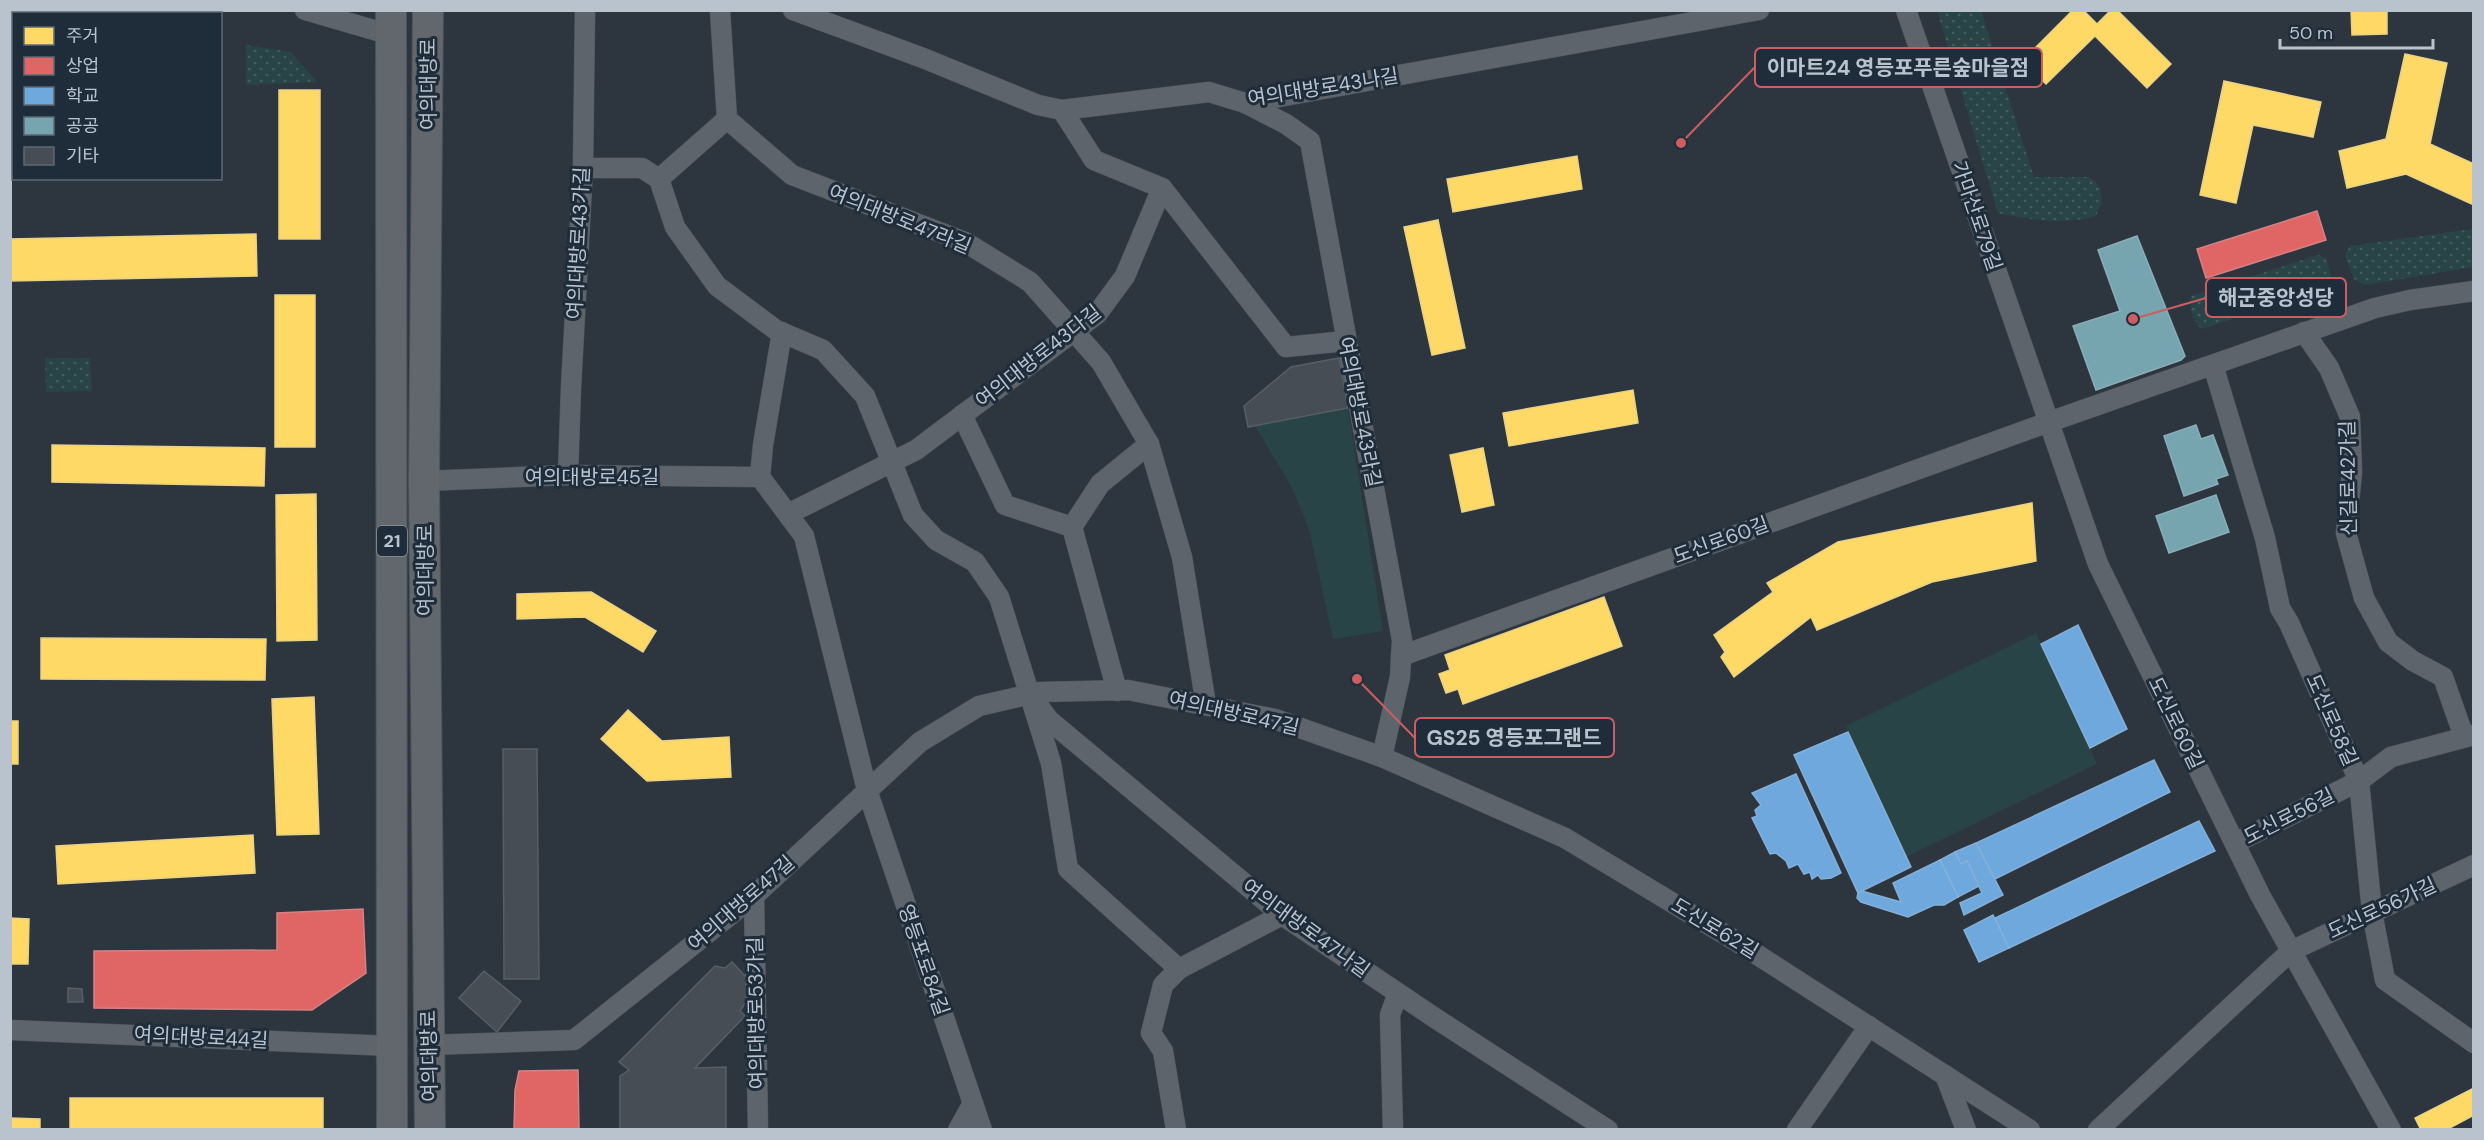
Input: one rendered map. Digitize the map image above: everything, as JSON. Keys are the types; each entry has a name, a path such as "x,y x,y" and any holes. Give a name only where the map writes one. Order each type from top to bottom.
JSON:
{"main road":[{"path":"391,23 428,22"},
{"name":"여의대방로","path":"428,22 424,481 430,1130"},
{"name":"여의대방로","path":"391,23 392,1130"}],"street":[{"path":"305,10 391,23"},
{"name":"여의대방로43가길","path":"568,475 583,168 585,10"},
{"path":"659,179 727,119 720,10"},
{"name":"여의대방로43나길","path":"794,10 923,58 1038,105 1062,110 1209,92 1245,103 1759,10"},
{"name":"가마산로79길","path":"1906,10 2045,424"},
{"name":"여의대방로43라길","path":"1245,103 1286,124 1310,141 1402,640 1400,677 1382,757"},
{"path":"1062,110 1094,160 1162,188 1286,347 1346,341"},
{"name":"여의대방로47라길","path":"727,119 792,175 965,242 1011,270 1029,282 1101,362 1149,444 1182,557 1206,705"},
{"path":"583,168 642,168 659,179 675,227 717,286 782,332 823,350 864,396 912,515 936,540 975,562 999,597 1051,763 1068,869 1179,969"},
{"name":"여의대방로43다길","path":"788,514 916,450 1097,315 1125,276 1162,188"},
{"path":"2045,424 2375,308 2410,300 2474,291"},
{"path":"782,332 763,445 760,477 804,536 867,790"},
{"name":"신길로42가길","path":"2304,332 2329,368 2350,417 2352,472 2346,533 2364,597 2388,642 2413,662 2443,677 2469,736"},
{"name":"도신로58길","path":"2213,365 2265,538 2280,608 2289,623 2359,781 2372,912 2385,980 2474,1043"},
{"name":"여의대방로43다길","path":"962,415 1005,505 1072,527"},
{"name":"도신로60길","path":"1401,656 2045,424 2098,564 2235,843 2291,951 2391,1130"},
{"path":"1117,691 1072,527 1100,484 1149,444"},
{"name":"여의대방로45길","path":"424,481 568,475 760,477"},
{"name":"여의대방로47길","path":"428,1045 574,1040 754,896 920,742 979,706 1040,692 1128,690 1275,719 1382,757"},
{"name":"여의대방로47나길","path":"1030,694 1049,720 1282,915 1608,1130"},
{"name":"도신로56길","path":"2235,843 2359,781 2391,757 2469,736"},
{"name":"도신로62길","path":"1382,757 1564,838 1739,942 2030,1130"},
{"name":"영등포로84길","path":"867,790 982,1130"},
{"name":"도신로56가길","path":"2291,951 2474,865"},
{"name":"여의대방로53가길","path":"754,896 758,1130"},
{"path":"1176,1130 1163,1051 1151,1033 1163,985 1179,969 1282,915"},
{"path":"2098,1130 2291,951"},
{"path":"1393,1130 1390,1015 1398,993"},
{"path":"1797,1130 1869,1026"},
{"name":"여의대방로44길","path":"10,1030 392,1046"},
{"path":"1945,1075 1966,1130"},
{"path":"958,1130 974,1103"}],"green space":[{"path":"1937,11 1981,11 2034,177 2089,177 2099,185 2102,201 2096,216 2073,220 2047,220 1998,213"},
{"path":"246,45 291,52 317,82 246,85"},
{"path":"2473,229 2473,267 2365,285 2354,279 2345,255 2350,246"},
{"path":"2318,255 2326,258 2332,278 2327,287 2202,329 2194,319 2190,305 2191,296"},
{"path":"45,358 90,358 92,391 46,392"},
{"path":"1348,408 1383,631 1333,639 1309,529 1291,486 1255,426"},
{"path":"2036,633 2097,764 1906,857 1846,726"}],"building: 주거":[{"path":"2073,10 2083,10 2097,24 2111,10 2117,10 2171,64 2147,88 2095,36 2046,84 2022,61"},
{"path":"2351,10 2387,10 2387,34 2352,35"},
{"path":"10,42 12,42 12,80 10,80"},
{"path":"2405,54 2447,63 2430,144 2474,164 2474,205 2406,174 2347,188 2339,151 2386,139"},
{"path":"2224,81 2321,102 2313,137 2253,125 2236,203 2200,195"},
{"path":"279,90 320,90 320,239 279,239"},
{"path":"1577,156 1582,189 1453,212 1447,179"},
{"path":"1438,220 1465,348 1432,355 1404,227"},
{"path":"256,234 257,276 10,281 10,239"},
{"path":"275,295 315,295 315,447 275,447"},
{"path":"1633,390 1638,423 1509,446 1503,413"},
{"path":"52,445 265,448 264,486 52,482"},
{"path":"1483,448 1494,505 1462,512 1450,455"},
{"path":"316,494 317,640 277,641 276,495"},
{"path":"2032,503 2036,561 1932,582 1817,630 1811,617 1734,677 1721,657 1725,652 1714,635 1773,592 1767,583 1838,542"},
{"path":"591,592 656,631 643,652 585,617 517,619 517,594"},
{"path":"1604,597 1622,646 1463,704 1458,689 1446,693 1439,674 1450,670 1445,655"},
{"path":"41,638 266,639 265,680 41,679"},
{"path":"314,697 319,834 277,835 272,699"},
{"path":"628,710 662,741 729,737 731,777 647,781 601,739"},
{"path":"10,721 18,721 18,764 10,764"},
{"path":"253,835 255,873 58,884 56,846"},
{"path":"10,918 29,919 28,964 10,964"},
{"path":"2474,1088 2474,1115 2446,1130 2421,1130 2415,1118"},
{"path":"70,1098 323,1098 323,1130 70,1130"},
{"path":"10,1118 40,1119 40,1130 10,1130"}],"building: 상업":[{"path":"2317,211 2326,240 2206,278 2197,249"},
{"path":"363,909 366,973 312,1010 94,1008 94,951 277,950 277,913"},
{"path":"578,1070 579,1130 514,1130 515,1090 519,1071"}],"building: 학교":[{"path":"2078,625 2127,729 2090,748 2041,644"},
{"path":"1848,732 1911,867 1858,893 1794,755"},
{"path":"2154,760 2170,792 1995,879 1976,843"},
{"path":"1796,774 1841,873 1831,878 1821,879 1818,875 1812,879 1810,872 1804,874 1798,864 1789,868 1786,861 1776,853 1770,854 1752,818 1757,816 1755,810 1761,805 1752,793"},
{"path":"2199,821 2215,851 2009,948 1995,918"},
{"path":"1976,843 2003,895 1964,915 1960,903 1982,893 1967,861 1961,864 1955,852"},
{"path":"1955,852 1961,864 1967,861 1979,886 1958,897 1940,860"},
{"path":"1940,860 1958,897 1944,905 1934,905 1908,917 1861,902 1857,898 1858,893 1862,891 1901,902 1893,883"},
{"path":"1993,915 2009,948 1979,962 1964,930"}],"building: 공공":[{"path":"2137,236 2185,356 2181,360 2096,390 2073,326 2120,311 2098,250"},
{"path":"2196,425 2201,439 2213,435 2228,475 2216,479 2218,484 2184,496 2164,436"},
{"path":"2216,495 2229,532 2169,553 2156,516"}],"building: 기타":[{"path":"1339,358 1348,408 1248,427 1244,406 1291,367"},
{"path":"503,749 537,749 539,979 504,979"},
{"path":"732,962 746,977 746,1002 740,1011 745,1016 695,1068 726,1067 726,1130 620,1130 620,1076 629,1070 619,1062 715,966 725,968"},
{"path":"484,971 521,1001 497,1032 459,998"},
{"path":"68,988 82,989 83,1002 68,1002"}],"place":[{"name":"이마트24 영등포푸른숲마을점","path":"1681,143"},
{"name":"해군중앙성당","path":"2133,319"},
{"name":"GS25 영등포그랜드","path":"1357,679"}]}
